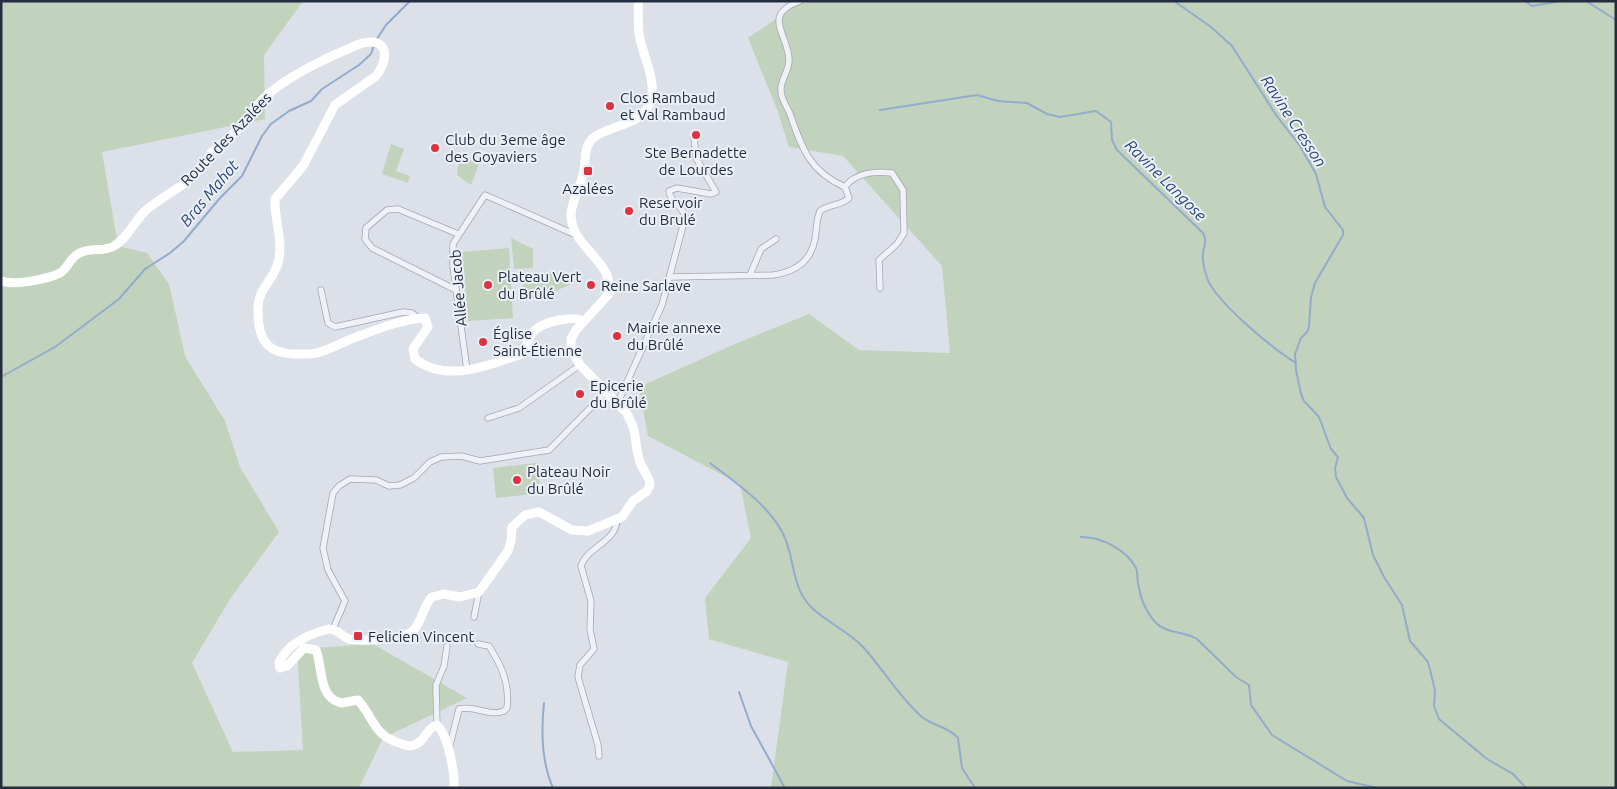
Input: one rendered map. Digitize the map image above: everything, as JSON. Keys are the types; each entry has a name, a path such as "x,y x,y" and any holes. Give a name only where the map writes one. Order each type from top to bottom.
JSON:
{"main road":[{"path":"454,788 445,739 437,725 431,727 414,745 396,742 381,733 374,726 358,700 341,703 330,696 322,679 318,656 312,648 304,648 287,666 282,668 279,666 284,655 295,643 308,635 333,629 343,636 358,640 397,637 408,634 418,625 428,601 436,595 460,597 479,592 508,550 512,526 525,515 539,512 560,525 580,532 588,531 622,517 633,501 646,491 650,485 649,476 638,458 636,430 626,412 580,366 574,357 570,344 582,321 609,294 611,282 577,235 571,217 573,204 584,173 587,146 599,135 633,121 643,114 651,100 652,86 639,34 638,1"},
{"name":"Route des Azalées","path":"1,281 16,283 55,274 64,269 77,254 92,248 105,250 114,246 146,211 194,175 212,152 235,133 270,92 321,61 362,43 379,42 384,49 385,56 380,70 376,76 335,104 303,166 275,199 280,228 279,259 276,270 259,295 258,312 265,343 272,351 281,354 318,353 359,336 418,319"},
{"path":"418,319 425,318 428,327 413,349 415,359 432,369 467,370 521,354 534,331 543,325 572,319 582,321"}],"street":[{"path":"670,277 780,274 802,264 812,251 819,213 826,207 847,201 849,196 845,187 828,178 806,156 781,92 789,61 779,23 780,13 786,6 800,1"},
{"path":"617,404 655,322 670,277 685,218 683,210 669,195 669,191 678,188 711,194 716,192 696,158 694,136"},
{"path":"845,187 854,178 882,172 892,173 903,190 904,232 897,244 880,260 880,288"},
{"name":"Allée Jacob","path":"467,370 452,251 458,234 484,195 577,235"},
{"path":"456,290 372,248 365,239 366,228 388,210 398,209 458,234"},
{"path":"750,275 761,249 776,239"},
{"path":"321,290 328,322 335,327 403,312 412,313 418,319"},
{"path":"488,418 519,408 580,366"},
{"path":"333,629 345,601 328,570 323,544 334,493 339,486 350,479 376,480 389,486 400,485 414,478 430,462 441,456 461,456 480,461 549,450 605,393"},
{"path":"599,756 598,745 578,677 580,665 594,649 590,629 591,601 581,566 587,555 614,532 617,520"},
{"path":"474,617 479,592"},
{"path":"449,759 450,740 459,709 469,708 494,713 504,711 507,708 506,678 501,665 489,646 478,644"},
{"path":"437,725 436,685 444,666 448,646"}],"green space":[{"path":"1,1 303,1 264,55 265,119 102,152 118,246 147,253 169,284 185,356 225,421 240,467 279,532 230,599 192,663 233,752 303,750 297,649 373,644 467,698 383,738 359,788 1,788"},
{"path":"802,1 1616,1 1616,788 771,788 788,662 709,639 705,598 751,538 740,484 648,436 639,387 735,344 809,314 859,350 950,353 942,266 843,156 789,147 778,112 748,38"},
{"path":"391,144 404,149 396,171 410,176 408,183 382,174"},
{"path":"459,156 479,164 471,185 457,175"},
{"path":"511,238 533,249 533,268 514,269"},
{"name":"Plateau Vert du Brûlé","path":"509,248 513,318 468,321 462,252"},
{"path":"544,272 570,274 570,279 575,279 576,282 532,298 525,292 523,284 529,280 549,284"},
{"name":"Plateau Noir du Brûlé","path":"537,463 541,493 496,498 493,468"}],"waterway":[{"name":"Bras Mahot","path":"377,39 386,25 410,1"},
{"name":"Ravine Cresson","path":"1174,1 1211,27 1232,46 1276,115 1300,146 1316,174 1325,207 1343,230 1343,235 1315,283 1311,297 1309,327 1301,338 1295,354 1301,394 1304,401 1319,417 1331,449 1338,457 1335,468 1336,477 1347,498 1364,518 1373,555 1384,577 1402,605 1410,641 1428,662 1435,690 1434,706 1439,719 1487,759 1513,774 1526,788"},
{"path":"1525,1 1532,6 1561,1"},
{"path":"1586,1 1616,20"},
{"name":"Bras Mahot","path":"1,377 55,347 119,299 145,269 170,253 184,241 220,198 242,176 262,136 271,124 289,111 311,101 322,89 359,65 371,54 374,45"},
{"name":"Ravine Langose","path":"880,110 977,95 998,101 1027,103 1047,114 1060,117 1096,111 1111,122 1112,140 1117,150 1203,233 1205,239 1203,264 1212,288 1246,324 1296,363"},
{"path":"710,463 752,496 779,527 788,547 797,584 812,608 863,647 906,701 922,717 950,731 958,738 962,768 975,788"},
{"path":"1081,537 1097,539 1112,545 1132,561 1136,568 1142,599 1151,618 1164,629 1197,639 1236,677 1249,685 1251,705 1272,735 1347,781 1377,788"},
{"path":"739,692 751,726 785,788"},
{"path":"544,703 542,724 544,757 553,788"}],"place":[{"name":"Clos Rambaud et Val Rambaud","path":"610,106"},
{"name":"Ste Bernadette de Lourdes","path":"696,135"},
{"name":"Club du 3eme âge des Goyaviers","path":"435,148"},
{"name":"Azalées","path":"588,171"},
{"name":"Reservoir du Brulé","path":"629,211"},
{"name":"Plateau Vert du Brûlé","path":"488,285"},
{"name":"Reine Sarlave","path":"591,285"},
{"name":"Mairie annexe du Brûlé","path":"617,336"},
{"name":"Église Saint-Étienne","path":"483,342"},
{"name":"Epicerie du Brûlé","path":"580,394"},
{"name":"Plateau Noir du Brûlé","path":"517,480"},
{"name":"Felicien Vincent","path":"358,636"}]}
